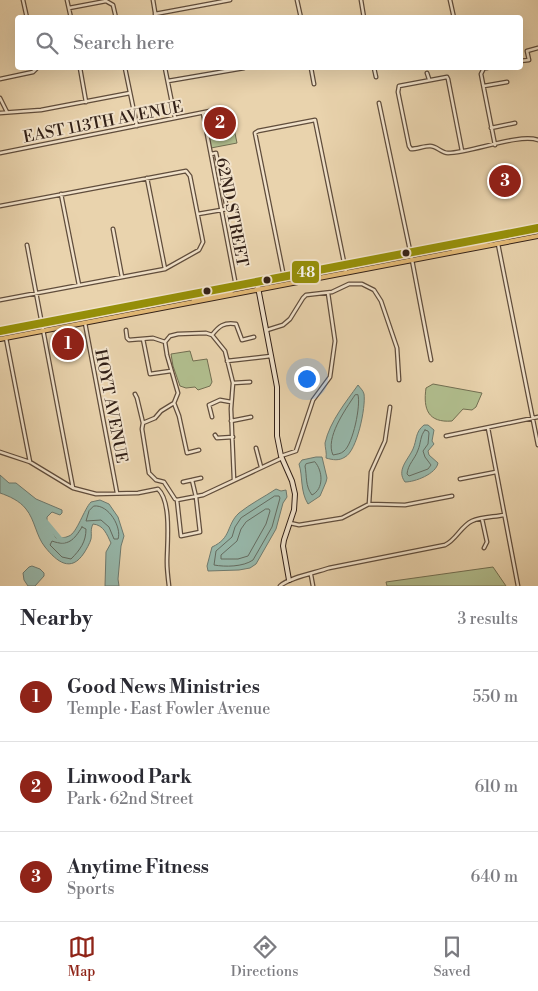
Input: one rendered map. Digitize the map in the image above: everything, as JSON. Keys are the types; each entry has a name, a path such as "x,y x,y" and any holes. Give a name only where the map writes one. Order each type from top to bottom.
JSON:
{"main road":[{"path":"0,331 538,228"},
{"path":"453,252 455,249 493,240 496,236"},
{"path":"0,339 538,236"},
{"path":"175,306 231,291 236,286"}],"street":[{"path":"23,0 26,15"},
{"path":"67,0 70,15"},
{"path":"153,0 156,15"},
{"path":"161,15 230,0"},
{"path":"297,0 300,15"},
{"path":"361,0 364,15"},
{"path":"450,0 453,15"},
{"path":"69,8 106,1 114,6 116,15"},
{"path":"523,61 529,60 527,51 538,48"},
{"path":"0,79 35,70"},
{"path":"80,70 86,102"},
{"path":"125,70 136,126"},
{"path":"165,70 175,118"},
{"path":"168,82 233,70"},
{"path":"311,70 314,84"},
{"path":"374,70 376,77"},
{"path":"483,70 481,71 495,144"},
{"path":"427,73 429,79"},
{"path":"462,151 448,79 443,76 401,84 398,88 409,146 413,149 433,146 448,153 462,151 528,138 538,140"},
{"path":"484,86 507,82"},
{"path":"0,114 41,110 130,93"},
{"path":"0,98 7,112"},
{"path":"379,103 432,360"},
{"name":"EAST 113TH AVENUE","path":"0,153 210,112"},
{"name":"62ND STREET","path":"203,113 236,286"},
{"path":"284,277 255,133 316,120 346,272"},
{"path":"492,128 515,123"},
{"path":"198,214 227,209 216,152 211,154"},
{"path":"0,206 183,171 189,173 198,214 202,246 183,260 165,269 0,300"},
{"path":"147,178 165,269"},
{"path":"61,194 79,285"},
{"path":"113,229 122,277"},
{"path":"498,244 538,445"},
{"path":"27,245 73,488"},
{"path":"257,282 277,387 276,430 282,457 295,494 294,510 285,532 283,546 289,580"},
{"path":"267,330 290,319 306,296 328,293 346,285 357,283 371,288 378,295 398,348 400,380"},
{"path":"134,394 137,398 143,423 142,429 149,473 156,480 164,482 174,499 178,500 203,495 296,451 312,400 330,377 335,341 328,293"},
{"name":"HOYT AVENUE","path":"85,323 116,493"},
{"path":"212,335 222,325 230,323 236,324 242,340 254,337"},
{"path":"126,330 129,340 153,338 165,342"},
{"path":"165,342 170,336 178,334 192,332 212,335 224,351 233,383 231,421 234,480"},
{"path":"6,338 30,462"},
{"path":"143,339 150,374 171,371"},
{"path":"143,423 155,418 161,411 174,403 178,393 165,342"},
{"path":"228,361 272,356"},
{"path":"233,383 250,382"},
{"path":"212,417 209,405 220,400 231,402"},
{"path":"174,403 179,416 187,453 199,450"},
{"path":"369,504 371,472 386,441 390,407"},
{"path":"231,421 251,417"},
{"path":"446,436 538,417"},
{"path":"488,428 518,586"},
{"path":"215,435 216,438 233,437"},
{"path":"256,448 261,467"},
{"path":"0,452 30,462 73,488 96,494 138,493 158,489 163,493 169,527 167,561 169,586"},
{"path":"460,479 496,472"},
{"path":"183,482 201,478"},
{"path":"178,500 181,536 200,532 192,480"},
{"path":"290,523 299,525 342,518 369,504 405,505 452,496"},
{"path":"280,586 289,580 311,575 329,568 445,545 452,542 473,520 504,515"},
{"path":"482,519 487,542 484,548"},
{"path":"311,575 313,586"}],"green space":[{"path":"230,109 237,143 211,148 205,114"},
{"path":"190,351 193,361 207,359 212,382 210,386 198,390 195,387 186,388 180,386 171,354"},
{"path":"433,384 482,393 476,407 472,410 463,409 452,421 437,420 429,413 425,402 426,388"},
{"path":"493,567 506,586 387,586 386,582"}],"water":[{"path":"358,385 364,393 364,400 357,438 345,457 336,460 326,458 325,443 327,435 339,412"},
{"path":"424,425 428,425 434,430 432,441 434,444 428,451 429,455 438,463 433,471 424,477 405,482 402,469 413,449 418,433"},
{"path":"322,457 327,478 320,496 308,504 305,499 299,464 302,460"},
{"path":"0,475 9,483 16,483 36,499 62,510 60,515 52,512 47,517 47,522 56,538 72,534 91,502 100,500 109,504 118,517 124,536 121,546 119,586 105,586 106,552 111,543 100,526 93,524 90,541 79,559 69,564 59,561 42,543 32,518 24,506 0,493"},
{"path":"276,489 286,490 287,497 283,503 276,529 256,564 250,568 239,570 208,571 207,566 212,547 223,540 239,513"},
{"path":"32,566 40,569 44,576 35,586 28,586 24,580 23,573"}],"waterway":[{"path":"46,522 61,540 64,540"}],"transit line":[{"name":"48","path":"0,331 538,228"}],"place":[{"name":"Linwood Park","path":"220,123"},
{"name":"Anytime Fitness","path":"505,181"},
{"name":"Good News Ministries","path":"68,344"}]}
